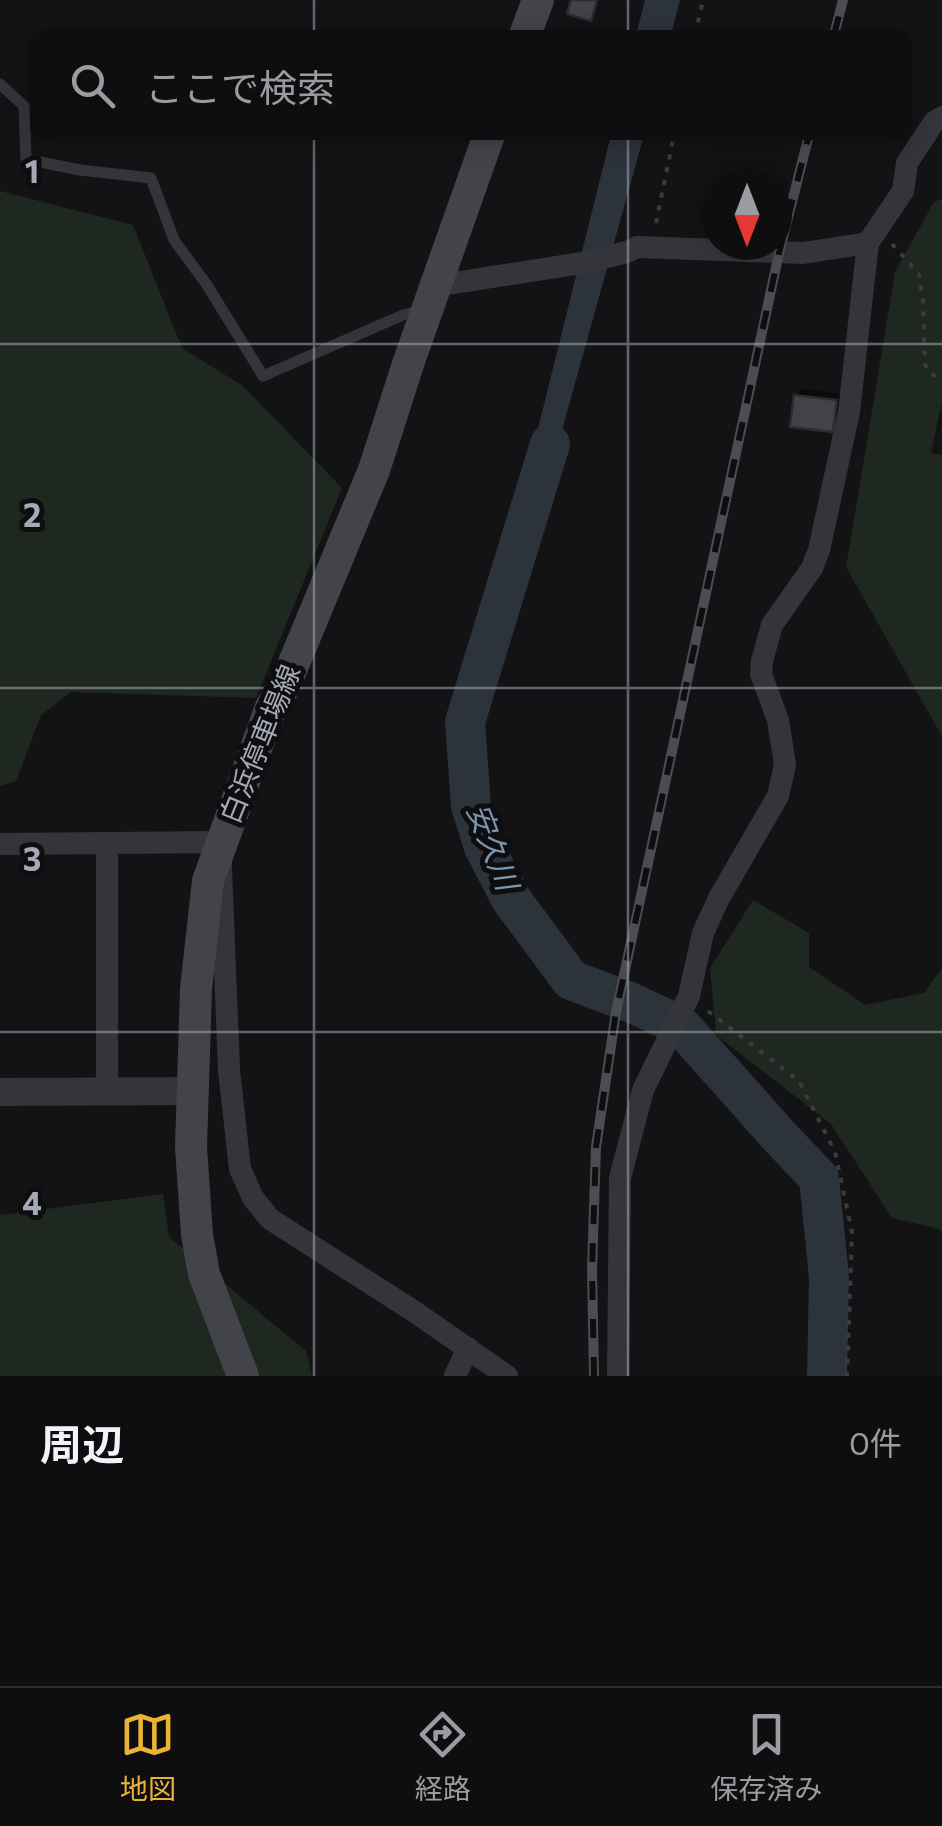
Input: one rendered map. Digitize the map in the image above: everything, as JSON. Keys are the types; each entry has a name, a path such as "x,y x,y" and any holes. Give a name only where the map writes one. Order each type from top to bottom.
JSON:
{"main road":[{"path":"528,30 538,0"},
{"name":"白浜停車場線","path":"243,1376 204,1274 194,1206 191,1147 196,988 208,881 271,707 284,687 374,470 488,140"}],"street":[{"path":"618,1376 620,1178 643,1090 686,1001 704,933 719,898 778,796 784,765 778,720 761,674 762,661 772,625 812,568 819,550 849,412 873,236 903,191 907,164 942,116"},
{"path":"431,297 638,247 804,253 873,236"},
{"path":"107,842 107,1092"},
{"path":"0,844 220,842 229,1070 240,1169 253,1198 270,1219 507,1376"},
{"path":"0,1092 193,1091"},
{"path":"455,1376 468,1348"}],"lane":[{"path":"0,84 24,106 26,159 151,178 174,240 263,376 403,315 431,297"}],"path":[{"path":"696,30 703,0"},
{"path":"651,248 673,140"},
{"path":"873,236 919,274 925,366 931,374 942,376"},
{"path":"686,1001 799,1082 835,1152 852,1232 847,1376"}],"shaded area":[{"path":"645,0 680,0 672,30 637,30"},
{"path":"610,140 643,140 544,495 522,493"},
{"path":"0,191 133,225 182,348 243,386 342,488 256,698 71,692 41,715 16,781 0,786"},
{"path":"942,199 942,402 931,453 942,455 942,736 846,567 895,272 934,202"},
{"path":"753,900 809,933 809,967 865,1005 924,993 942,968 942,1233 940,1229 892,1218 831,1124 716,1035 710,968"},
{"path":"163,1194 169,1237 306,1351 312,1376 0,1376 0,1215"}],"building":[{"path":"571,0 597,0 591,21 567,14"},
{"path":"794,395 837,400 833,432 790,427"}],"waterway":[{"name":"安久川","path":"550,444 465,722 471,806 484,847 511,899 571,980 681,1026 819,1178 829,1277 827,1376"}],"railway":[{"path":"835,30 843,0"},
{"path":"594,1376 596,1147 616,1012 779,253 808,140"}]}
